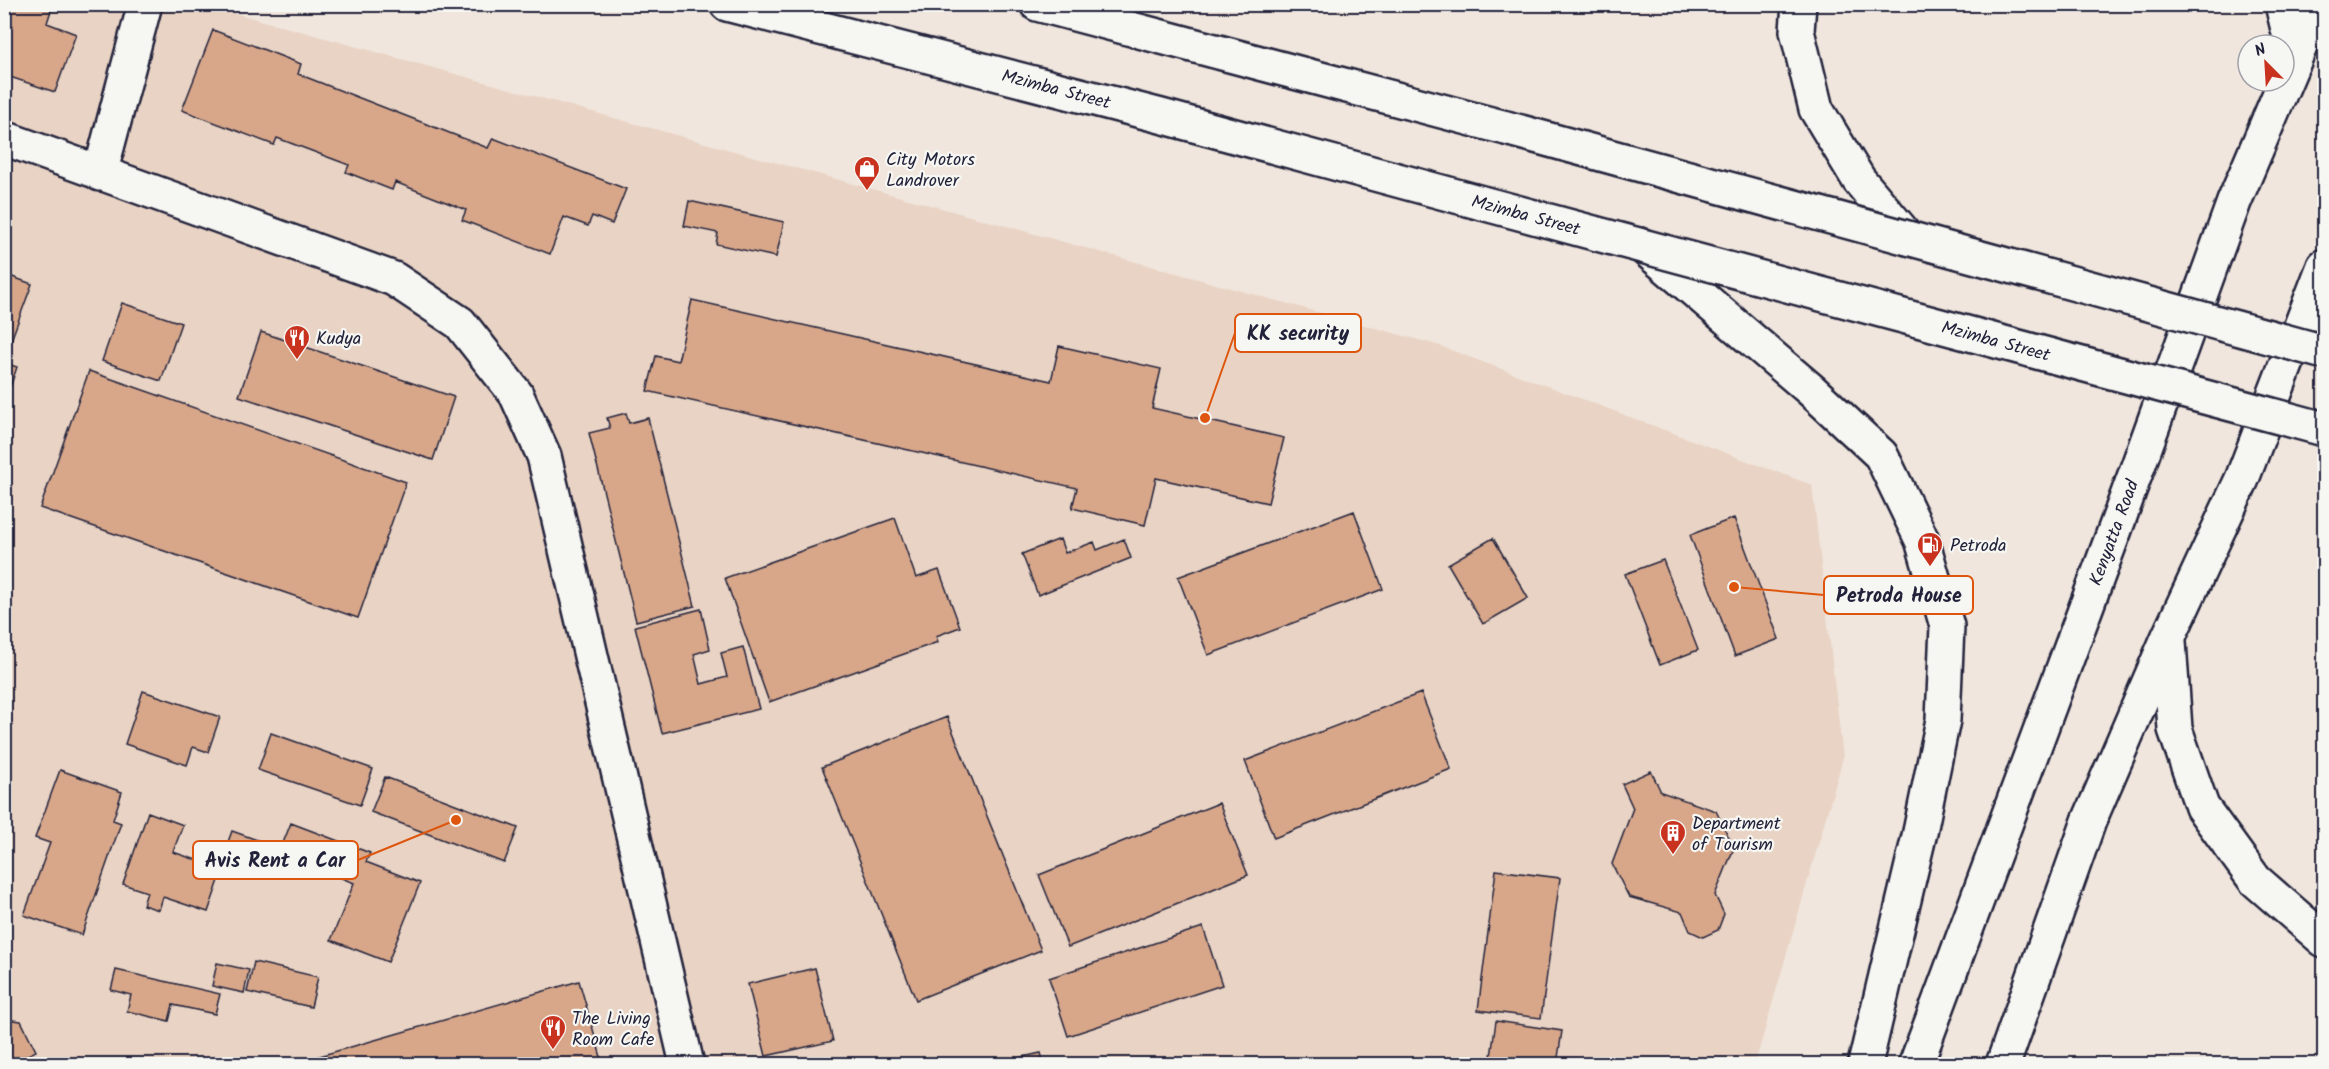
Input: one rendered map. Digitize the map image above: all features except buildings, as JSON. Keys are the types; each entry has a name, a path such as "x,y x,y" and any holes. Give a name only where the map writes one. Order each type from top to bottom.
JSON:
{"main road":[{"path":"100,174 145,4"},
{"name":"Mzimba Street","path":"727,4 1161,116 2325,429"},
{"path":"1037,4 1506,128 2325,352"},
{"path":"2282,4 2289,33"},
{"name":"Kenyatta Road","path":"2296,57 2318,4"},
{"path":"1798,18 1816,109 1859,180 1908,238"},
{"name":"Kenyatta Road","path":"1916,1065 2234,202 2280,93"},
{"path":"4,138 394,279 460,323 516,394 544,456 687,1065"},
{"path":"1641,245 1811,390 1881,455 1922,540 1947,626 1943,720 1920,832 1865,1065"},
{"path":"2004,1065 2089,821 2168,638 2242,479 2325,266"},
{"path":"2168,638 2175,729 2202,807 2255,880 2325,940"}],"shaded area":[{"path":"5,5 205,5 1437,345 1812,485 1843,758 1755,1064 5,1064"}],"place":[{"name":"City Motors Landrover","path":"867,192"},
{"name":"Kudya","path":"297,361"},
{"name":"KK security","path":"1205,418"},
{"name":"Petroda","path":"1930,568"},
{"name":"Petroda House","path":"1734,587"},
{"name":"Avis Rent a Car","path":"456,820"},
{"name":"Department of Tourism","path":"1673,856"},
{"name":"The Living Room Cafe","path":"553,1051"}]}
